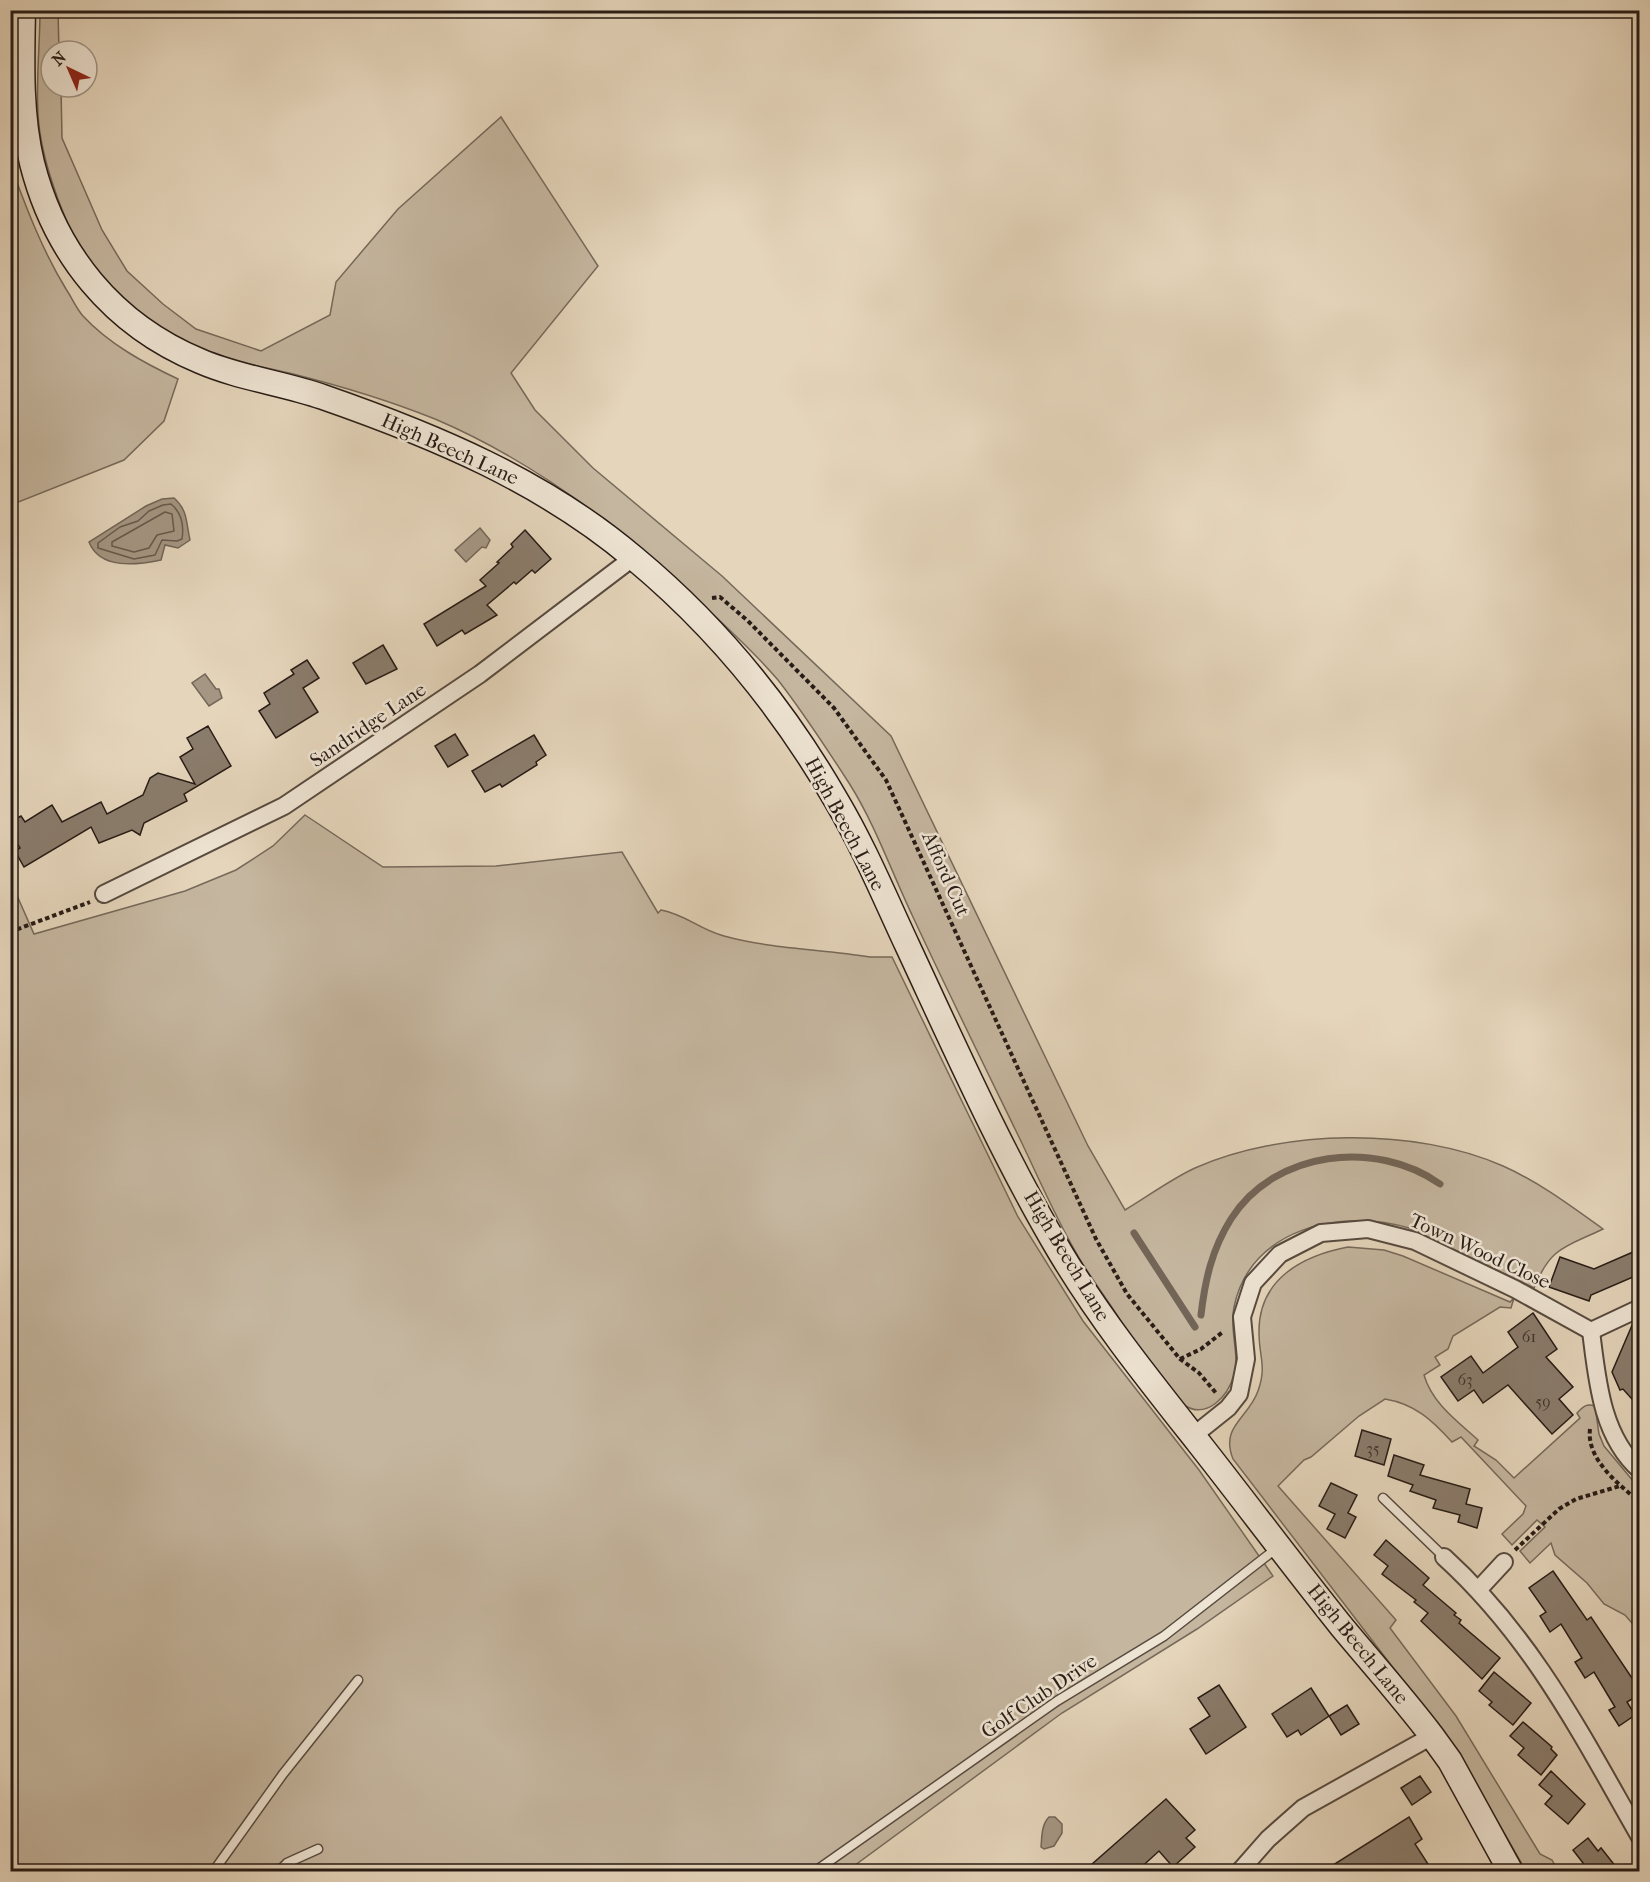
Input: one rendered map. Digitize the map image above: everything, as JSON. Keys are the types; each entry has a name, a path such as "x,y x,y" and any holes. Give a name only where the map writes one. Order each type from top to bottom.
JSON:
{"street":[{"name":"High Beech Lane","path":"23,10 25,114 32,163 50,211 64,239 85,275 112,307 141,331 206,364 316,394 459,449 528,483 577,514 634,557 725,644 763,689 828,786 860,843 1007,1154 1058,1249 1107,1325 1450,1761 1511,1872"},
{"name":"Sandridge Lane","path":"104,894 284,806 432,708 517,648 634,557"},
{"name":"Town Wood Close","path":"1193,1436 1228,1408 1239,1394 1246,1359 1242,1318 1252,1283 1280,1254 1321,1233 1368,1228 1415,1241 1515,1289 1591,1331"},
{"path":"1640,1308 1591,1331 1597,1382 1606,1415 1620,1444 1640,1470"},
{"path":"1444,1557 1479,1589 1543,1670 1640,1837"},
{"path":"1479,1589 1504,1562"},
{"path":"1239,1872 1268,1839 1303,1808 1431,1736"}],"lane":[{"path":"1383,1498 1444,1557"},
{"name":"Golf Club Drive","path":"814,1872 1057,1701 1164,1636 1280,1546"},
{"path":"213,1872 283,1774 358,1680"},
{"path":"278,1872 287,1863 318,1849"}],"path":[{"name":"Afford Cut","path":"684,603 720,597 748,621 834,708 886,780 1096,1239 1127,1294 1179,1359"},
{"path":"10,932 81,908 104,894"},
{"path":"1179,1359 1201,1349 1242,1318"},
{"path":"1179,1359 1199,1373 1228,1408"},
{"path":"1517,1547 1559,1509 1576,1499 1620,1486"}],"shaded area":[{"path":"40,11 58,11 59,39 39,39"},
{"path":"39,42 39,99 61,99 62,138 102,230 127,271 163,304 196,329 261,351 330,315 336,282 398,209 501,117 598,266 511,373 535,410 593,468 722,576 891,736 1088,1146 1125,1210 1186,1172 1230,1155 1307,1140 1390,1139 1430,1144 1468,1153 1503,1166 1542,1187 1603,1229 1561,1250 1547,1264 1534,1288 1409,1228 1383,1222 1355,1221 1328,1223 1302,1230 1278,1242 1259,1259 1243,1280 1233,1316 1236,1367 1227,1391 1222,1398 1208,1408 1193,1409 1184,1405 1175,1398 1155,1373 1085,1268 1054,1211 905,900 867,815 832,757 778,680 733,633 644,552 578,501 509,456 435,419 383,400 205,352 178,340 121,303 101,283 90,267 59,202 44,155 40,133 38,74"},
{"path":"10,164 42,244 81,313 116,344 178,379 164,421 124,460 11,505"},
{"path":"305,815 383,867 496,866 622,852 658,913 661,910 670,912 707,930 742,940 870,957 892,957 1018,1217 1083,1321 1199,1470 1273,1576 1197,1629 1062,1713 847,1871 11,1871 11,882 34,934 185,891 236,870 273,846"},
{"path":"1348,1247 1384,1250 1510,1302 1514,1298 1511,1308 1500,1307 1453,1336 1448,1349 1435,1357 1440,1365 1424,1375 1439,1403 1478,1440 1474,1446 1496,1460 1514,1478 1580,1418 1577,1413 1581,1409 1592,1405 1595,1406 1599,1434 1604,1446 1639,1488 1639,1631 1625,1615 1604,1604 1587,1583 1555,1555 1551,1543 1530,1563 1520,1551 1545,1527 1537,1520 1512,1545 1502,1534 1523,1514 1526,1506 1461,1437 1452,1442 1422,1414 1396,1401 1385,1399 1359,1416 1311,1457 1304,1460 1278,1486 1396,1620 1390,1628 1456,1716 1540,1854 1552,1860 1558,1871 1526,1871 1457,1751 1233,1459 1230,1438 1237,1423 1254,1401 1261,1382 1259,1333 1266,1298 1274,1285 1299,1264"}],"water":[{"path":"174,498 184,512 190,540 178,548 165,545 161,560 131,564 120,563 110,561 94,551 89,542 146,506 162,499"},
{"path":"480,528 490,540 486,548 482,547 466,562 455,550"},
{"path":"205,674 216,689 219,689 222,698 209,706 192,683"},
{"path":"1049,1817 1055,1817 1062,1824 1062,1833 1054,1846 1044,1849 1041,1847 1042,1832"}],"building":[{"path":"525,530 551,559 535,573 532,570 516,584 514,582 487,605 497,615 465,634 462,630 437,646 424,624 486,586 480,580 499,563 497,562 513,547 511,544"},
{"path":"383,645 397,669 366,684 353,663"},
{"path":"307,660 319,678 303,688 318,712 276,738 259,711 270,704 264,693 294,674 291,670"},
{"path":"208,726 231,766 184,794 187,801 144,823 140,835 132,830 99,843 91,827 24,867 15,851 20,848 10,832 10,822 21,816 25,822 52,805 62,822 101,802 107,814 143,795 150,778 158,773 195,784 180,757 193,749 187,738"},
{"path":"455,734 468,755 448,767 435,746"},
{"path":"534,735 546,755 536,762 537,765 502,787 500,784 485,792 472,771"},
{"path":"1640,1249 1640,1274 1591,1295 1589,1301 1549,1287 1560,1257 1594,1269"},
{"path":"1533,1313 1557,1349 1546,1357 1573,1387 1559,1399 1573,1415 1552,1434 1508,1385 1483,1403 1474,1390 1458,1401 1441,1377 1471,1356 1483,1373 1518,1347 1508,1332"},
{"path":"1640,1320 1640,1408 1623,1389 1620,1390 1612,1372 1633,1323"},
{"path":"1362,1430 1391,1439 1384,1465 1355,1456"},
{"path":"1394,1455 1424,1465 1420,1475 1470,1489 1466,1504 1482,1508 1477,1528 1458,1522 1460,1515 1433,1508 1436,1500 1410,1491 1413,1485 1388,1476"},
{"path":"1331,1483 1357,1495 1348,1513 1356,1517 1345,1538 1327,1529 1335,1514 1319,1506"},
{"path":"1386,1540 1429,1578 1423,1585 1456,1613 1454,1615 1461,1620 1459,1623 1500,1658 1482,1679 1421,1621 1428,1613 1414,1602 1416,1600 1382,1574 1388,1566 1374,1555"},
{"path":"1553,1571 1587,1620 1591,1617 1640,1690 1640,1694 1627,1702 1635,1715 1619,1726 1609,1710 1615,1707 1594,1672 1585,1678 1575,1662 1582,1658 1561,1624 1550,1632 1540,1616 1546,1612 1529,1588"},
{"path":"1494,1672 1531,1703 1513,1725 1489,1705 1492,1702 1479,1691"},
{"path":"1219,1685 1246,1727 1206,1754 1190,1729 1210,1716 1198,1698"},
{"path":"1311,1688 1329,1716 1301,1735 1298,1730 1287,1737 1272,1714"},
{"path":"1347,1705 1359,1724 1341,1735 1329,1716"},
{"path":"1523,1722 1552,1747 1551,1749 1557,1755 1541,1775 1518,1755 1524,1748 1510,1736"},
{"path":"1551,1771 1585,1804 1568,1824 1545,1804 1552,1796 1539,1785"},
{"path":"1420,1776 1431,1792 1412,1805 1401,1788"},
{"path":"1166,1799 1195,1830 1186,1838 1195,1847 1173,1867 1159,1851 1136,1872 1083,1872"},
{"path":"1409,1817 1422,1839 1415,1844 1428,1864 1415,1872 1322,1872"},
{"path":"1588,1838 1598,1851 1601,1848 1620,1872 1590,1872 1573,1850"}],"waterway":[{"path":"1201,1315 1210,1265 1224,1230 1250,1196 1273,1178 1300,1166 1328,1159 1357,1157 1387,1161 1414,1170 1440,1184"},
{"path":"1134,1233 1195,1327"}]}
